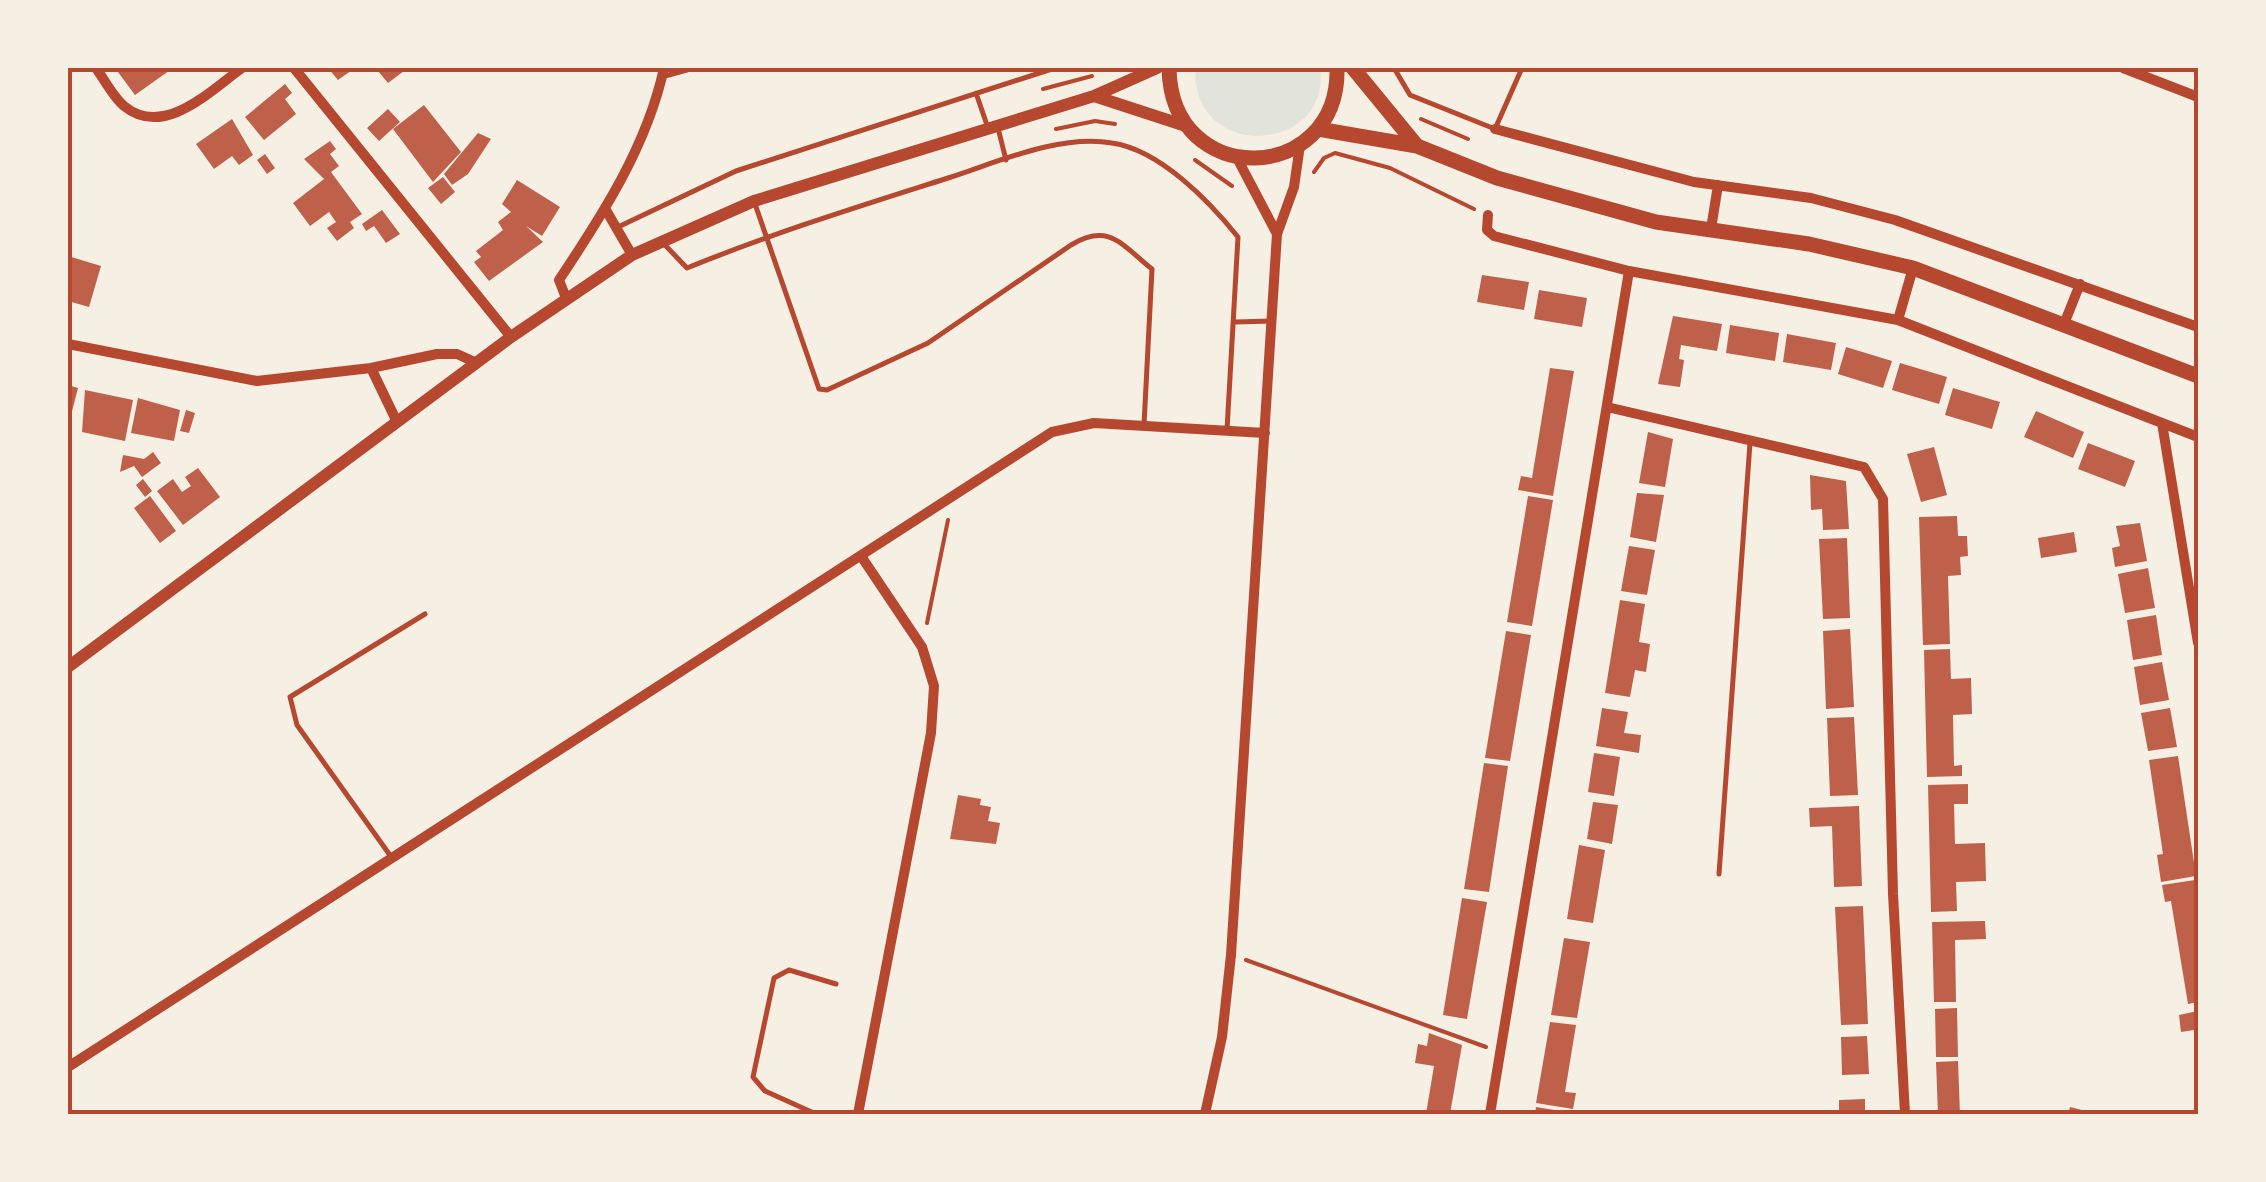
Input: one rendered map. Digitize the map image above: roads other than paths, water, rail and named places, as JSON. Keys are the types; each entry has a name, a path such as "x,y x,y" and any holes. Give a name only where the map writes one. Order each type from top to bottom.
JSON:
{"main road":[{"path":"1170,68 1170,91 1186,126 1209,146 1237,158 1259,159 1300,145 1318,129 1332,104 1336,68"},
{"path":"1353,68 1417,146"},
{"path":"1318,129 1417,146 1497,178 1656,222 1810,244 1913,268 2198,376"}],"street":[{"path":"96,68 124,106 150,119 182,112 242,68"},
{"path":"294,68 511,337"},
{"path":"68,667 511,337 632,254 754,201 1094,96 1156,68"},
{"path":"2123,68 2198,96"},
{"path":"566,298 559,280 606,210 642,137 663,72"},
{"path":"1094,96 1186,126"},
{"path":"1495,129 1598,160 1718,185 1811,198 1895,220 2198,326"},
{"path":"1205,1114 1222,1037 1231,955 1278,234 1294,187 1300,145"},
{"path":"1237,158 1278,234"},
{"path":"1712,230 1718,185"},
{"path":"606,210 632,254"},
{"path":"1488,214 1487,230 1494,236 1629,271 1898,320 2198,436"},
{"path":"1898,320 1913,268"},
{"path":"1490,1114 1629,271"},
{"path":"2064,324 2080,284"},
{"path":"68,344 256,381 372,368 437,354 457,354 476,363"},
{"path":"372,368 396,422"},
{"path":"1607,407 1864,467 1883,499 1893,894 1904,1114"},
{"path":"68,1067 1052,432 1094,423 1264,433"},
{"path":"2162,424 2198,644"},
{"path":"858,1114 931,733 934,686 922,647 861,556"}],"lane":[{"path":"663,72 694,68"},
{"path":"618,227 736,171 1055,68"},
{"path":"1394,68 1410,95 1495,129 1522,68"},
{"path":"976,93 1006,160"},
{"path":"660,240 687,268 766,235 1006,160 1084,142 1141,150 1218,212 1238,238 1227,430"},
{"path":"754,201 813,374 819,389 827,390 928,343 1091,232 1106,234 1152,269 1144,425"},
{"path":"1235,322 1272,321"},
{"path":"1719,874 1750,443"},
{"path":"392,858 296,726 290,697 425,614"},
{"path":"816,1114 765,1092 754,1078 774,978 790,970 836,984"}]}
